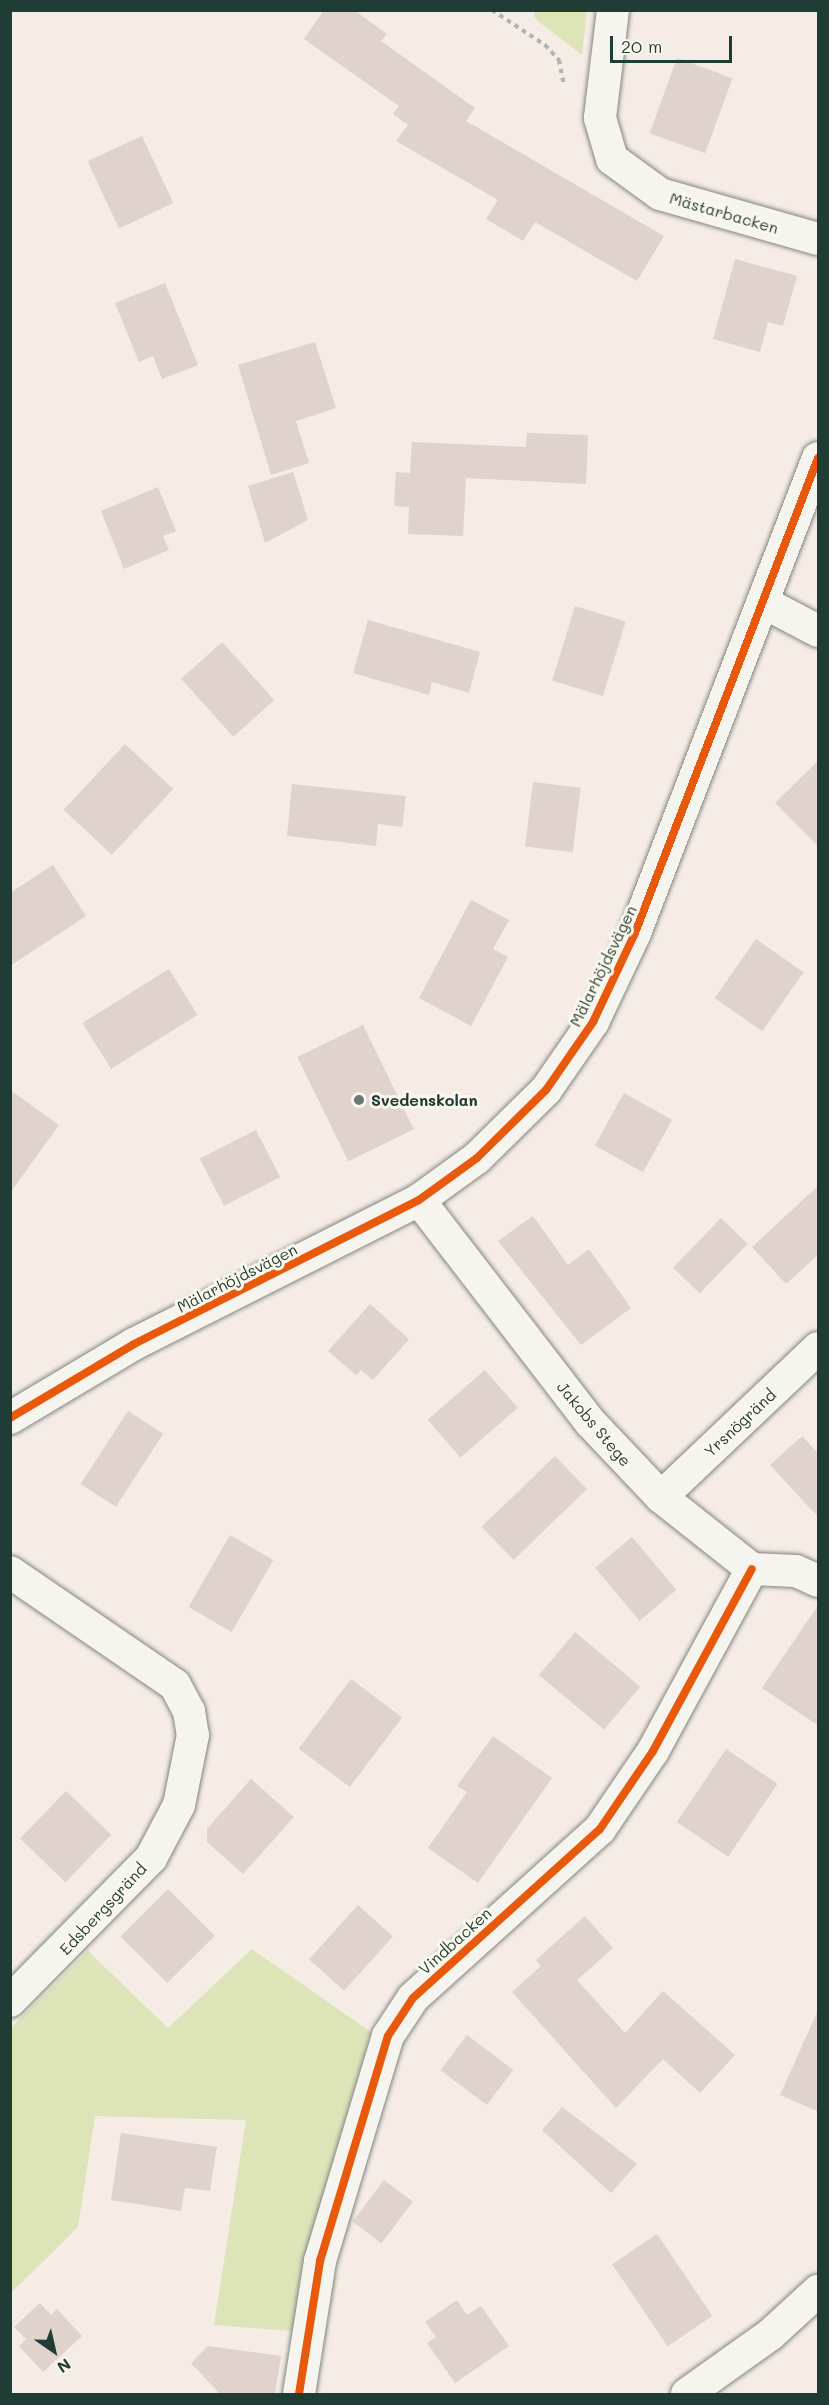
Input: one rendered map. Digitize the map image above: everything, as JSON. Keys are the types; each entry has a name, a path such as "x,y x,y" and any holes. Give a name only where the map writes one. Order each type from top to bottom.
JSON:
{"street":[{"name":"Mästarbacken","path":"613,10 600,118 612,159 660,194 819,239"},
{"name":"Mälarhöjdsvägen","path":"10,1418 134,1344 419,1200 518,1121 572,1058 592,1022 660,873 819,458"},
{"path":"763,602 819,631"},
{"name":"Jakobs Stege","path":"419,1200 590,1422 661,1497 752,1569"},
{"name":"Yrsnögränd","path":"661,1497 819,1348"},
{"path":"752,1569 796,1571 819,1581"},
{"name":"Vindbacken","path":"299,2394 320,2261 388,2036 437,1974 600,1829 653,1750 752,1569"},
{"name":"Edsbergsgränd","path":"10,1572 175,1686 189,1711 193,1735 179,1805 151,1858 10,2001"},
{"path":"687,2394 771,2334 819,2291"}],"path":[{"path":"492,10 559,60 564,100"}],"green space":[{"path":"534,11 587,11 582,55 534,18"},
{"path":"252,1949 371,2032 307,2250 292,2331 214,2325 246,2120 95,2116 78,2227 11,2293 11,2028 88,1951 168,2028"}],"building":[{"path":"324,10 354,10 387,34 381,41 475,108 466,121 664,236 637,281 535,222 523,241 486,219 498,200 396,141 408,125 393,114 399,106 304,39"},
{"path":"677,58 732,78 705,153 650,133"},
{"path":"142,136 173,203 119,228 88,161"},
{"path":"735,259 797,276 783,326 768,322 760,352 713,339"},
{"path":"165,283 198,365 162,379 153,356 139,362 115,303"},
{"path":"315,342 336,408 296,421 309,463 271,475 238,365"},
{"path":"527,433 588,435 586,484 466,478 463,536 408,534 409,507 394,506 396,472 410,473 412,442 526,447"},
{"path":"293,472 308,520 265,543 248,486"},
{"path":"158,487 176,531 163,536 169,550 124,569 101,511"},
{"path":"575,606 626,621 603,696 552,681"},
{"path":"368,620 480,652 469,693 432,682 429,695 353,673"},
{"path":"222,642 274,700 233,737 181,679"},
{"path":"125,744 173,789 112,855 64,810"},
{"path":"819,760 819,847 775,803"},
{"path":"533,782 581,788 573,852 525,847"},
{"path":"292,784 406,796 402,827 378,824 376,846 287,836"},
{"path":"53,865 86,916 10,966 10,893"},
{"path":"471,900 509,920 493,949 508,957 471,1026 419,998"},
{"path":"756,939 804,972 762,1031 715,998"},
{"path":"169,969 198,1015 111,1069 82,1023"},
{"path":"363,1025 414,1129 348,1161 297,1057"},
{"path":"10,1090 59,1125 10,1193"},
{"path":"624,1093 672,1120 643,1172 595,1145"},
{"path":"256,1130 280,1177 224,1206 200,1159"},
{"path":"819,1185 819,1254 786,1284 752,1247"},
{"path":"533,1216 568,1265 589,1249 631,1308 581,1345 498,1241"},
{"path":"721,1218 748,1244 700,1293 673,1268"},
{"path":"370,1304 409,1339 373,1380 361,1370 356,1375 328,1351"},
{"path":"485,1370 518,1408 460,1458 428,1420"},
{"path":"128,1411 163,1434 116,1507 81,1484"},
{"path":"802,1436 819,1454 819,1518 770,1465"},
{"path":"555,1456 587,1489 514,1560 482,1527"},
{"path":"230,1535 273,1560 232,1632 188,1607"},
{"path":"632,1537 676,1590 640,1621 595,1568"},
{"path":"819,1604 819,1726 762,1688"},
{"path":"575,1632 640,1687 604,1730 539,1675"},
{"path":"351,1679 402,1718 350,1787 299,1748"},
{"path":"493,1736 552,1778 478,1883 428,1848 467,1792 457,1786"},
{"path":"726,1749 777,1784 728,1857 677,1822"},
{"path":"251,1779 294,1817 243,1874 207,1842 207,1829"},
{"path":"66,1791 111,1835 65,1882 20,1838"},
{"path":"168,1889 215,1936 167,1983 121,1936"},
{"path":"358,1905 393,1936 344,1991 309,1959"},
{"path":"585,1916 613,1948 577,1980 625,2033 663,1991 735,2055 700,2093 663,2059 616,2108 512,1992 541,1966 536,1960"},
{"path":"819,2008 819,2112 780,2095"},
{"path":"467,2035 513,2070 487,2105 441,2070"},
{"path":"562,2107 637,2164 611,2193 542,2130"},
{"path":"121,2133 217,2147 210,2191 185,2188 181,2211 111,2200"},
{"path":"384,2180 413,2202 381,2243 353,2222"},
{"path":"657,2234 712,2316 668,2346 612,2264"},
{"path":"457,2300 467,2315 481,2306 509,2346 455,2383 427,2343 436,2337 425,2322"},
{"path":"40,2303 51,2315 57,2309 82,2336 43,2372 19,2346 26,2339 14,2327"},
{"path":"208,2346 281,2356 275,2394 220,2394 191,2363"}],"cycle path":[{"path":"10,1418 134,1344 419,1200 477,1158 546,1090 593,1022 635,933 818,458"},
{"path":"299,2394 320,2261 388,2036 413,1998 600,1829 653,1751 752,1569"}],"place":[{"name":"Svedenskolan","path":"359,1100"}]}
